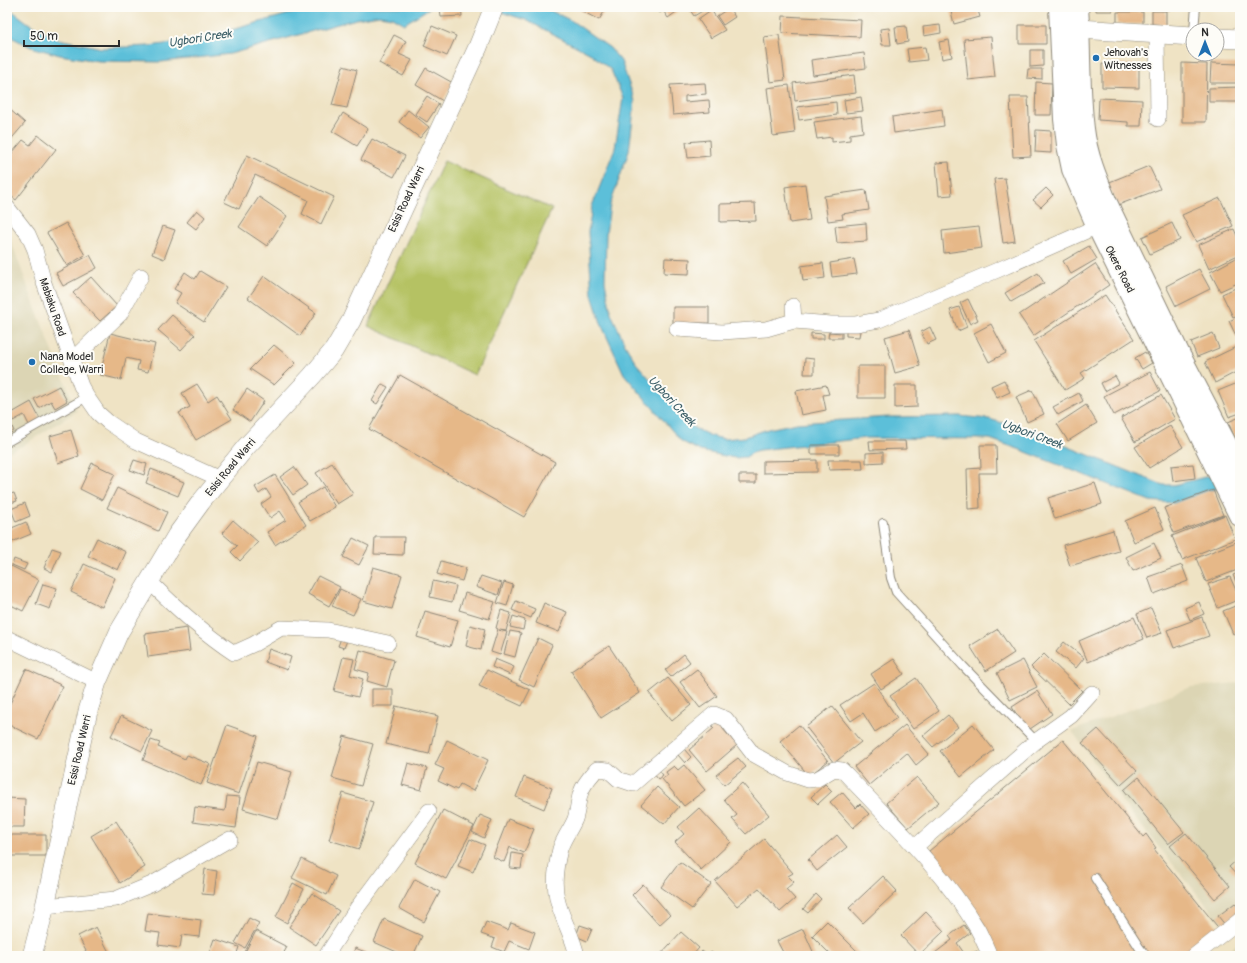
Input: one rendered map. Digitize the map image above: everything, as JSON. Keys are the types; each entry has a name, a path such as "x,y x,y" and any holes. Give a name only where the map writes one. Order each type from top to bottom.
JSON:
{"main road":[{"name":"Okere Road","path":"1060,7 1065,119 1073,169 1098,226 1229,472"},
{"name":"Okere Road","path":"1077,7 1081,105 1083,130 1088,156 1106,202 1180,357 1229,472 1240,515"}],"street":[{"name":"Esisi Road Warri","path":"32,956 46,906 80,742 88,711 97,682 119,632 177,536 220,479 246,446 334,350 347,327 478,47 494,7"},
{"path":"1078,29 1185,36"},
{"path":"1157,34 1158,119"},
{"path":"1225,38 1240,39"},
{"name":"Mabiaku Road","path":"7,208 28,234 35,250 44,283 81,386 98,413 108,422 136,441 220,479"},
{"path":"677,329 722,332 766,330 794,321 831,324 856,324 879,320 994,272 1098,226"},
{"path":"72,360 120,314 141,276"},
{"path":"793,306 794,321"},
{"path":"149,581 175,608 211,638 234,653 254,644 281,628 328,630 388,643"},
{"path":"7,638 97,682"},
{"path":"915,847 1036,741 1071,716 1092,693"},
{"path":"577,956 568,927 556,897 554,884 560,850 564,838 575,820 581,792 588,779 597,769 608,770 618,779 633,784 714,714 726,719 753,754 786,773 808,780 817,779 834,769 842,770 915,847 949,887 978,929 990,956"},
{"path":"326,956 357,908 429,811"},
{"path":"46,906 116,899 152,884 230,840"},
{"path":"1194,956 1240,920"}],"lane":[{"path":"1195,22 1196,7"},
{"path":"7,442 87,397"},
{"path":"883,523 891,578 896,592 963,666 1036,741"},
{"path":"1095,878 1146,956"}],"shaded area":[{"name":"Nana Model College, Warri","path":"7,230 37,312 77,411 22,446 7,453"},
{"path":"1240,683 1240,919 1227,930 1129,811 1072,731 1191,687"},
{"path":"1240,941 1240,956 1224,956"}],"green space":[{"path":"444,161 552,209 475,375 368,326"}],"water":[{"path":"7,7 31,25 58,39 102,48 149,46 195,40 289,14 322,7 431,7 404,24 392,17 379,15 356,19 230,54 161,62 98,61 60,55 31,47 7,35"},
{"name":"Ugbori Creek","path":"485,7 543,7 572,21 610,48 621,61 635,101 629,151 610,205 606,234 605,281 611,313 624,342 636,363 694,428 711,436 724,439 745,437 768,429 797,423 889,417 959,416 989,419 1024,429 1163,485 1174,485 1240,468 1240,486 1209,490 1174,503 1150,501 990,439 866,438 759,450 746,457 735,458 700,451 681,441 624,374 602,326 592,295 588,232 592,206 615,148 623,98 611,70 591,54 526,20"}],"building":[{"path":"440,7 461,7 462,16 441,17"},
{"path":"581,7 607,7 599,20 580,10"},
{"path":"655,7 667,7 660,13"},
{"path":"671,7 677,7 679,10 668,18 664,12"},
{"path":"688,7 709,7 694,16"},
{"path":"950,7 977,7 980,17 954,24"},
{"path":"1096,7 1113,7 1113,11 1096,11"},
{"path":"1150,7 1170,7 1170,10 1150,9"},
{"path":"729,8 735,17 723,25 717,16"},
{"path":"711,10 725,30 711,38 698,19"},
{"path":"1152,11 1166,11 1166,25 1152,24"},
{"path":"1117,12 1143,12 1143,24 1117,24"},
{"path":"783,16 861,20 860,37 782,33"},
{"path":"940,25 941,33 924,36 923,27"},
{"path":"1019,25 1046,25 1046,44 1019,44"},
{"path":"432,26 456,36 447,56 424,46"},
{"path":"906,26 908,42 897,44 895,27"},
{"path":"889,28 891,45 882,45 880,29"},
{"path":"394,35 406,41 399,54 412,60 403,76 379,63"},
{"path":"779,35 785,80 770,82 764,37"},
{"path":"991,37 995,77 968,80 964,39"},
{"path":"949,40 952,57 942,59 939,42"},
{"path":"925,47 927,60 909,62 907,49"},
{"path":"1030,50 1043,50 1043,66 1030,67"},
{"path":"864,53 866,68 813,75 811,60"},
{"path":"1182,63 1207,64 1206,122 1182,122"},
{"path":"1211,63 1240,64 1240,83 1210,83"},
{"path":"1102,64 1139,64 1139,88 1102,87"},
{"path":"343,66 357,70 347,108 332,105"},
{"path":"426,68 453,83 443,101 416,85"},
{"path":"1028,69 1042,69 1042,79 1027,78"},
{"path":"854,75 856,93 795,101 793,83"},
{"path":"1036,82 1052,83 1051,115 1035,115"},
{"path":"705,83 706,94 685,96 685,102 709,100 710,112 673,115 670,85"},
{"path":"789,85 795,133 773,136 767,88"},
{"path":"1240,87 1240,102 1209,102 1209,88"},
{"path":"427,96 439,104 427,122 415,114"},
{"path":"861,97 863,111 846,113 844,100"},
{"path":"1010,97 1028,97 1031,156 1013,157"},
{"path":"1099,98 1142,100 1141,126 1128,126 1128,122 1098,120"},
{"path":"836,102 837,115 799,120 797,107"},
{"path":"7,107 25,123 7,144"},
{"path":"942,109 944,126 894,133 892,117"},
{"path":"408,110 429,127 420,138 399,122"},
{"path":"343,113 368,129 357,146 332,131"},
{"path":"861,116 863,132 850,134 850,140 832,142 832,137 817,139 814,122"},
{"path":"1036,130 1051,131 1051,153 1035,152"},
{"path":"38,135 56,149 16,200 7,193 7,159 23,140 30,145"},
{"path":"372,139 405,156 394,177 361,160"},
{"path":"709,140 710,156 688,158 686,142"},
{"path":"247,155 334,197 321,224 302,214 308,200 255,175 239,209 224,202"},
{"path":"949,162 952,195 939,196 936,163"},
{"path":"1149,166 1160,189 1118,205 1107,183"},
{"path":"1005,178 1015,241 1003,243 994,179"},
{"path":"805,184 810,220 790,223 785,187"},
{"path":"1046,188 1053,195 1041,207 1033,200"},
{"path":"866,190 869,210 842,214 843,219 828,221 824,196"},
{"path":"259,197 287,216 267,246 239,227"},
{"path":"1220,198 1233,226 1196,242 1182,215"},
{"path":"755,203 756,221 720,222 720,204"},
{"path":"197,210 205,217 196,229 187,222"},
{"path":"66,223 85,255 67,266 47,233"},
{"path":"866,223 867,241 837,243 835,226"},
{"path":"1172,223 1180,240 1150,254 1142,237"},
{"path":"163,226 175,230 164,259 152,254"},
{"path":"979,227 982,248 944,253 942,231"},
{"path":"1234,229 1240,243 1240,254 1209,269 1198,245"},
{"path":"1089,246 1097,259 1071,274 1063,261"},
{"path":"90,255 97,268 63,286 56,273"},
{"path":"1240,256 1240,282 1220,291 1210,272"},
{"path":"665,258 690,259 689,274 664,273"},
{"path":"854,259 857,274 832,277 830,263"},
{"path":"823,263 825,278 803,281 801,266"},
{"path":"1095,264 1109,285 1033,336 1019,315"},
{"path":"1199,269 1210,289 1176,306 1166,286"},
{"path":"200,271 226,287 204,322 175,303 181,293 174,289 185,272 195,279"},
{"path":"1038,273 1044,283 1011,302 1005,293"},
{"path":"264,276 316,313 300,336 248,298"},
{"path":"91,277 117,306 100,321 73,293"},
{"path":"1240,286 1240,314 1233,317 1222,294"},
{"path":"1105,295 1134,339 1081,373 1085,378 1065,390 1034,341"},
{"path":"968,299 978,320 970,324 960,303"},
{"path":"673,307 709,307 709,323 673,323"},
{"path":"959,307 967,327 958,331 950,310"},
{"path":"172,315 195,335 181,350 158,330"},
{"path":"1240,316 1240,341 1239,342 1229,321"},
{"path":"991,324 1006,353 989,362 974,333"},
{"path":"930,327 936,340 927,344 921,332"},
{"path":"909,330 920,366 895,373 885,337"},
{"path":"846,331 860,331 859,337 846,336"},
{"path":"829,332 842,333 842,338 828,338"},
{"path":"110,333 155,344 148,372 137,370 139,361 126,358 121,380 100,375"},
{"path":"811,333 824,334 824,339 811,339"},
{"path":"1213,333 1219,348 1197,357 1191,342"},
{"path":"274,345 296,363 274,385 250,369"},
{"path":"1240,345 1240,370 1215,383 1205,362"},
{"path":"1145,352 1152,363 1142,369 1135,358"},
{"path":"805,358 814,359 814,374 804,374"},
{"path":"858,366 885,366 885,398 858,398"},
{"path":"1150,372 1160,391 1114,415 1104,396"},
{"path":"400,375 555,462 524,517 369,429"},
{"path":"1115,376 1119,383 1105,391 1101,383"},
{"path":"1004,380 1010,392 997,398 991,386"},
{"path":"1240,382 1240,413 1229,417 1218,391"},
{"path":"197,384 208,401 217,395 232,419 196,440 179,413 190,407 182,393"},
{"path":"382,384 388,387 377,404 372,401"},
{"path":"826,385 829,394 823,395 826,410 801,415 796,391"},
{"path":"895,385 917,385 917,407 895,408"},
{"path":"59,386 67,401 55,408 51,401 39,408 34,399"},
{"path":"247,389 264,401 250,422 233,410"},
{"path":"1032,390 1044,414 1027,422 1016,397"},
{"path":"1079,393 1083,401 1058,415 1053,407"},
{"path":"1161,395 1175,419 1135,442 1121,418"},
{"path":"31,402 41,421 30,427 24,415 13,421 10,414"},
{"path":"1086,405 1097,423 1068,441 1057,424"},
{"path":"7,416 14,431 7,435"},
{"path":"1240,417 1240,441 1237,443 1228,422"},
{"path":"1170,426 1183,447 1149,468 1135,447"},
{"path":"71,430 79,456 58,463 50,436"},
{"path":"869,441 905,441 906,449 870,450"},
{"path":"811,445 839,445 839,454 811,454"},
{"path":"980,445 996,445 997,473 979,473 980,508 968,509 967,469 981,468"},
{"path":"883,452 883,462 866,463 866,453"},
{"path":"134,460 147,464 144,475 130,470"},
{"path":"817,460 817,472 763,473 763,461"},
{"path":"828,460 862,460 863,469 829,470"},
{"path":"92,463 115,474 102,500 80,489"},
{"path":"332,463 353,494 337,504 316,473"},
{"path":"1193,464 1195,478 1173,481 1171,466"},
{"path":"294,467 307,485 293,495 280,477"},
{"path":"151,469 184,482 178,496 146,483"},
{"path":"275,475 306,525 275,545 267,532 286,520 280,511 270,518 261,504 271,497 266,489 259,494 255,487"},
{"path":"739,475 756,475 756,483 739,483"},
{"path":"1095,483 1102,504 1055,519 1048,498"},
{"path":"323,487 335,507 310,521 298,502"},
{"path":"117,488 167,512 158,531 107,508"},
{"path":"1213,490 1223,515 1174,533 1164,508"},
{"path":"14,493 17,501 7,504 7,495"},
{"path":"25,503 30,516 16,522 11,509"},
{"path":"1155,508 1164,529 1134,542 1125,521"},
{"path":"1225,515 1235,539 1182,560 1172,536"},
{"path":"233,520 258,542 240,561 231,552 237,546 222,533"},
{"path":"26,522 31,534 7,544 7,530"},
{"path":"1113,530 1119,551 1070,566 1063,545"},
{"path":"375,537 404,537 403,555 374,554"},
{"path":"97,538 126,552 118,570 88,556"},
{"path":"353,538 369,546 359,565 343,557"},
{"path":"1236,542 1240,550 1240,569 1206,582 1196,558"},
{"path":"1154,543 1161,558 1133,571 1126,557"},
{"path":"52,548 61,551 52,572 44,568"},
{"path":"14,559 27,564 24,570 12,565"},
{"path":"441,561 466,568 462,581 437,574"},
{"path":"7,564 39,580 23,611 7,603"},
{"path":"84,564 115,578 102,607 71,592"},
{"path":"1182,565 1188,581 1154,594 1148,577"},
{"path":"373,567 402,575 392,609 363,601"},
{"path":"1240,572 1240,592 1233,575"},
{"path":"318,576 340,587 329,606 308,594"},
{"path":"481,576 502,583 498,595 476,587"},
{"path":"1230,577 1240,599 1218,608 1208,584"},
{"path":"433,581 456,586 452,602 430,597"},
{"path":"504,582 513,585 507,606 497,603"},
{"path":"43,584 57,588 50,609 36,604"},
{"path":"340,589 361,599 353,615 332,606"},
{"path":"465,593 495,602 489,619 459,610"},
{"path":"516,601 535,609 531,618 512,610"},
{"path":"1199,602 1204,614 1190,620 1185,608"},
{"path":"544,603 567,612 559,632 536,623"},
{"path":"1240,604 1240,631 1233,634 1223,611"},
{"path":"1151,608 1162,633 1147,638 1137,614"},
{"path":"501,610 511,613 506,631 499,630 507,632 500,655 491,652 498,629 496,628"},
{"path":"425,611 458,620 450,647 417,637"},
{"path":"513,616 525,620 523,630 510,627"},
{"path":"1134,617 1144,639 1088,662 1079,641"},
{"path":"1202,617 1209,636 1174,648 1167,630"},
{"path":"470,625 485,629 481,650 466,646"},
{"path":"187,628 190,651 148,657 145,634"},
{"path":"998,629 1014,653 986,671 970,646"},
{"path":"510,631 521,633 515,657 504,654"},
{"path":"342,636 348,638 344,648 338,646"},
{"path":"538,638 552,645 534,687 519,680"},
{"path":"1064,642 1084,658 1076,668 1056,652"},
{"path":"609,646 640,693 601,718 571,671"},
{"path":"269,649 291,657 287,670 265,662"},
{"path":"360,650 394,660 387,687 367,681 369,673 355,669"},
{"path":"684,654 690,662 671,677 665,670"},
{"path":"1044,654 1082,691 1069,704 1031,667"},
{"path":"343,657 354,659 350,675 363,679 358,697 334,691"},
{"path":"495,659 514,667 510,675 492,667"},
{"path":"894,659 904,674 881,689 871,674"},
{"path":"1023,660 1037,687 1010,700 997,673"},
{"path":"26,669 63,686 38,739 7,724 7,710"},
{"path":"697,669 717,696 700,708 680,682"},
{"path":"487,670 530,690 522,706 479,686"},
{"path":"668,678 691,705 672,721 649,693"},
{"path":"916,678 939,711 913,729 890,696"},
{"path":"874,683 897,718 875,732 863,713 851,721 840,705"},
{"path":"372,689 393,689 393,706 372,706"},
{"path":"1037,691 1052,714 1027,731 1012,707"},
{"path":"396,706 438,716 429,754 386,744"},
{"path":"832,706 861,742 834,763 806,727"},
{"path":"948,715 958,727 933,747 923,736"},
{"path":"121,716 152,731 142,751 111,736"},
{"path":"719,718 725,726 722,728 737,745 707,771 689,750 714,728 711,725"},
{"path":"973,724 994,750 961,777 940,751"},
{"path":"227,725 258,736 239,794 207,783"},
{"path":"799,725 828,761 809,776 780,741"},
{"path":"905,725 929,754 916,765 907,753 869,785 854,767"},
{"path":"1098,729 1137,771 1121,785 1082,743"},
{"path":"344,736 373,744 361,786 332,778"},
{"path":"151,740 160,743 158,747 185,759 187,755 210,764 201,785 143,760"},
{"path":"447,740 488,760 473,791 460,784 457,790 438,781 444,769 435,765"},
{"path":"1063,740 1143,837 1146,834 1156,848 1154,849 1221,931 1185,955 1186,956 998,956 987,932 929,851"},
{"path":"684,749 691,757 685,763 678,755"},
{"path":"738,758 746,767 724,785 716,775"},
{"path":"257,762 292,772 278,819 243,809"},
{"path":"408,763 427,768 421,790 402,785"},
{"path":"684,765 705,790 684,806 662,779 668,775 666,772 674,766 678,770"},
{"path":"658,769 663,775 658,779 653,773"},
{"path":"524,777 552,788 544,809 516,797"},
{"path":"917,777 939,802 908,828 886,803"},
{"path":"1139,777 1184,832 1168,844 1124,790"},
{"path":"742,783 769,815 746,834 732,819 737,815 724,799"},
{"path":"825,784 832,791 818,804 811,797"},
{"path":"657,787 679,807 664,824 641,805"},
{"path":"842,792 856,808 860,804 869,814 853,828 830,802"},
{"path":"343,793 373,802 359,849 329,840"},
{"path":"227,796 240,797 236,828 193,822 195,807 225,811"},
{"path":"7,798 25,799 24,827 7,827"},
{"path":"699,808 731,842 701,870 675,842 684,834 678,827"},
{"path":"443,810 474,826 446,879 415,863"},
{"path":"480,815 492,820 484,838 472,832"},
{"path":"508,819 534,829 524,853 510,847 504,862 493,857"},
{"path":"116,821 145,867 120,883 91,836"},
{"path":"1186,833 1230,886 1215,899 1170,846"},
{"path":"8,835 46,835 46,856 8,856"},
{"path":"837,835 847,847 817,871 808,860"},
{"path":"470,839 485,845 473,872 458,866"},
{"path":"764,839 793,873 788,876 794,882 786,889 795,899 780,912 759,888 737,906 715,881"},
{"path":"512,853 523,855 521,869 510,868"},
{"path":"1240,857 1240,879 1229,867"},
{"path":"302,859 336,876 327,895 292,878"},
{"path":"680,862 711,884 692,909 661,887"},
{"path":"205,869 217,871 214,895 202,894"},
{"path":"883,876 897,891 863,923 849,908"},
{"path":"415,879 440,892 424,922 399,908"},
{"path":"293,883 304,889 287,923 276,917"},
{"path":"643,884 670,915 659,925 632,895"},
{"path":"312,893 339,911 316,945 289,927"},
{"path":"816,894 821,899 808,913 803,909"},
{"path":"1235,903 1240,910 1240,915 1226,926 1218,916"},
{"path":"926,912 944,931 919,955 901,936"},
{"path":"148,913 201,920 199,937 182,935 180,948 158,945 160,933 145,931"},
{"path":"249,918 259,923 245,948 235,943"},
{"path":"384,919 422,936 413,956 406,956 374,942"},
{"path":"827,921 859,953 857,956 832,956 812,936"},
{"path":"486,922 508,930 511,923 535,932 529,949 509,941 504,952 492,947 495,939 481,934"},
{"path":"580,925 592,929 587,941 576,936"},
{"path":"964,925 970,933 957,943 966,956 931,956 952,940 949,936"},
{"path":"96,927 111,956 78,956 86,951 78,936"},
{"path":"803,929 815,956 785,956 777,941"},
{"path":"256,931 287,947 282,956 253,956 245,952"},
{"path":"681,932 699,948 692,956 659,956"},
{"path":"215,939 239,947 236,956 209,956"},
{"path":"355,948 376,956 352,956"},
{"path":"702,951 708,956 698,956"},
{"path":"977,951 979,956 971,956 970,954"},
{"path":"711,952 716,956 708,956"}],"place":[{"name":"Jehovah's Witnesses","path":"1096,58"},
{"name":"Nana Model College, Warri","path":"32,362"}]}
